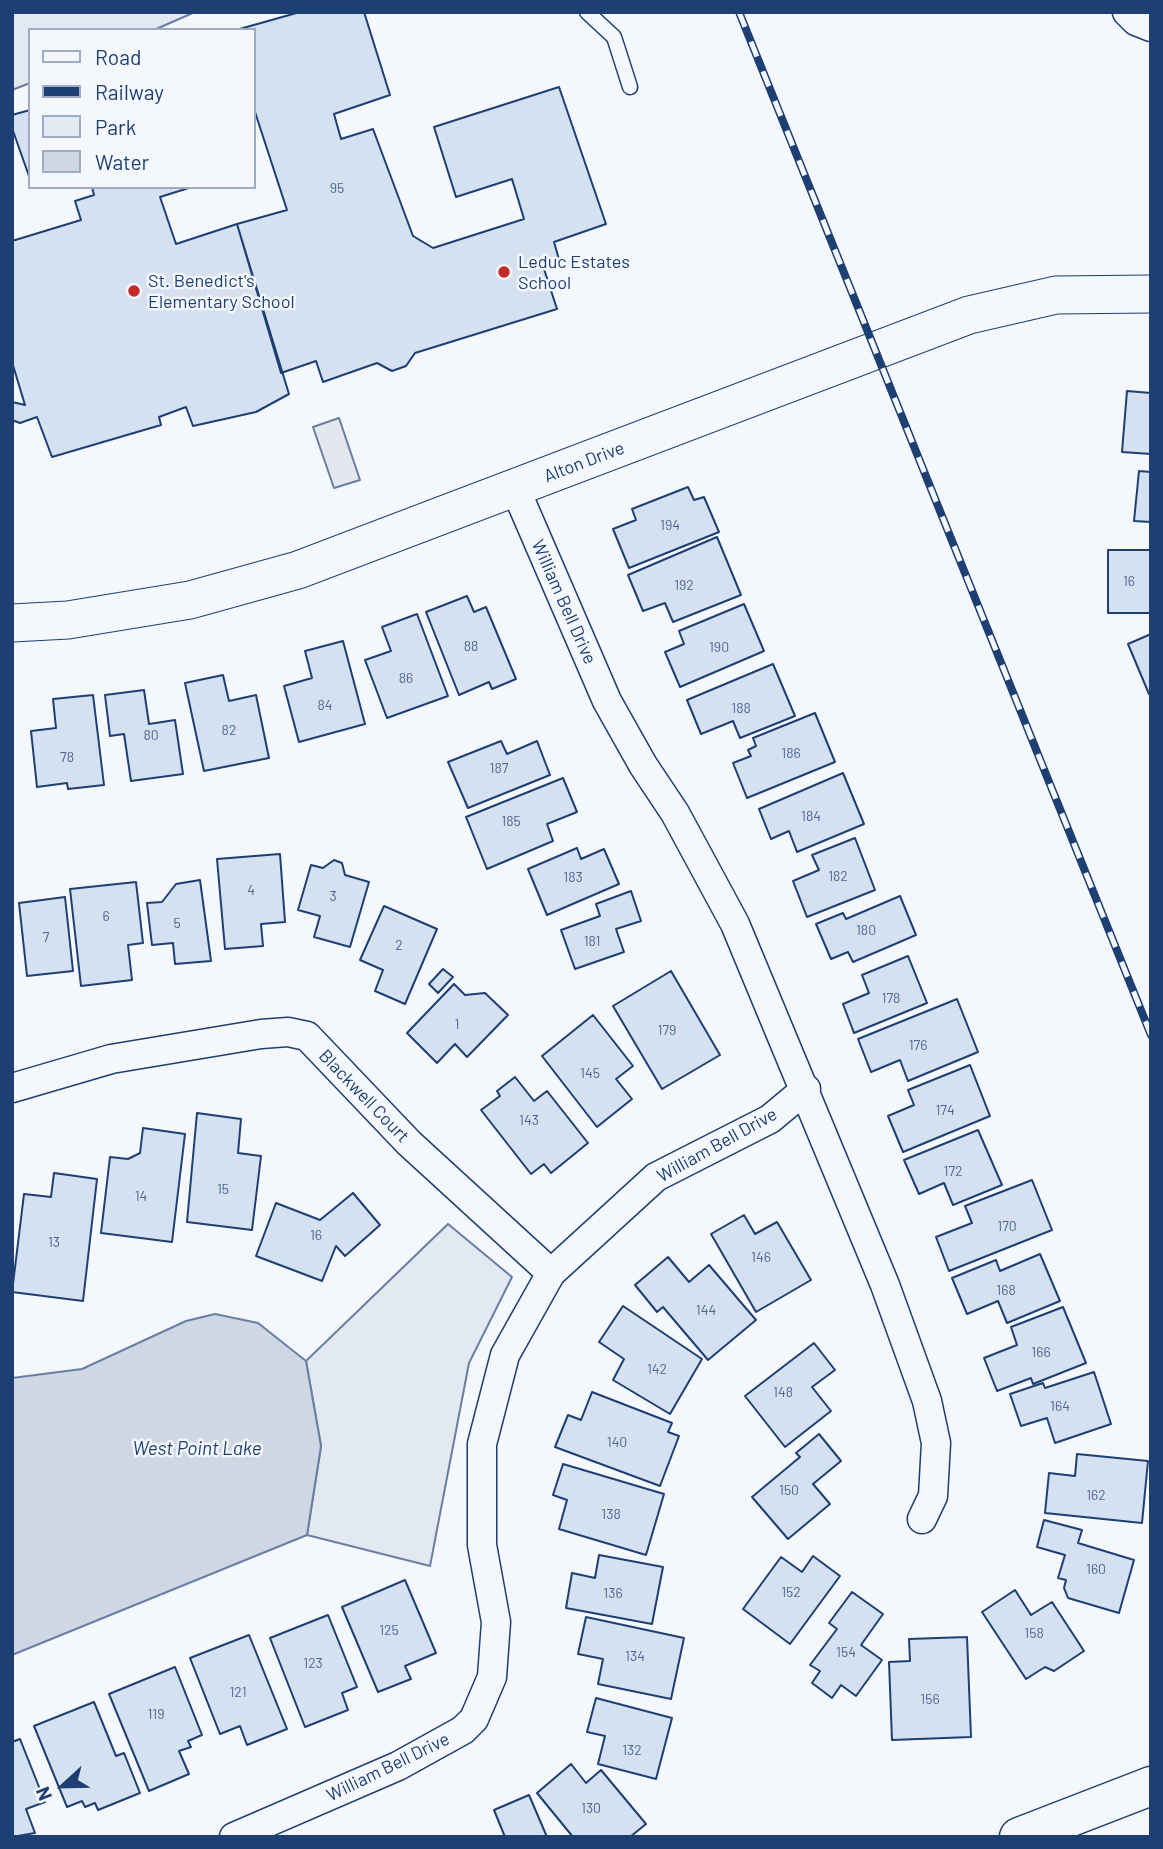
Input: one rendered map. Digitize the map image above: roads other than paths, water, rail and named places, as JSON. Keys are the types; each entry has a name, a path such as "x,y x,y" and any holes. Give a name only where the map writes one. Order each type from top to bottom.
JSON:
{"main road":[{"path":"1019,1837 1151,1786"}],"street":[{"path":"1127,12 1136,21 1151,27"},
{"name":"Alton Drive","path":"12,623 68,620 190,600 298,570 875,348 969,315 1056,295 1151,294"},
{"name":"William Bell Drive","path":"516,488 607,701 643,765 676,813 735,924 806,1088 885,1285 927,1401 936,1443 933,1496 922,1519"},
{"name":"Blackwell Court","path":"12,1088 111,1059 261,1034 288,1032 307,1036 394,1128 551,1273"},
{"name":"William Bell Drive","path":"234,1837 398,1766 463,1730 474,1719 492,1677 496,1622 482,1545 482,1444 505,1355 551,1273 656,1177 770,1119 806,1088"}],"lane":[{"path":"587,12 614,37 630,87"}],"water":[{"name":"West Point Lake","path":"215,1314 258,1323 306,1361 321,1446 307,1535 12,1655 12,1378 82,1369 186,1321"}],"railway":[{"path":"739,12 1151,1035"}],"place":[{"name":"Leduc Estates School","path":"504,272"},
{"name":"St. Benedict's Elementary School","path":"134,291"}]}
